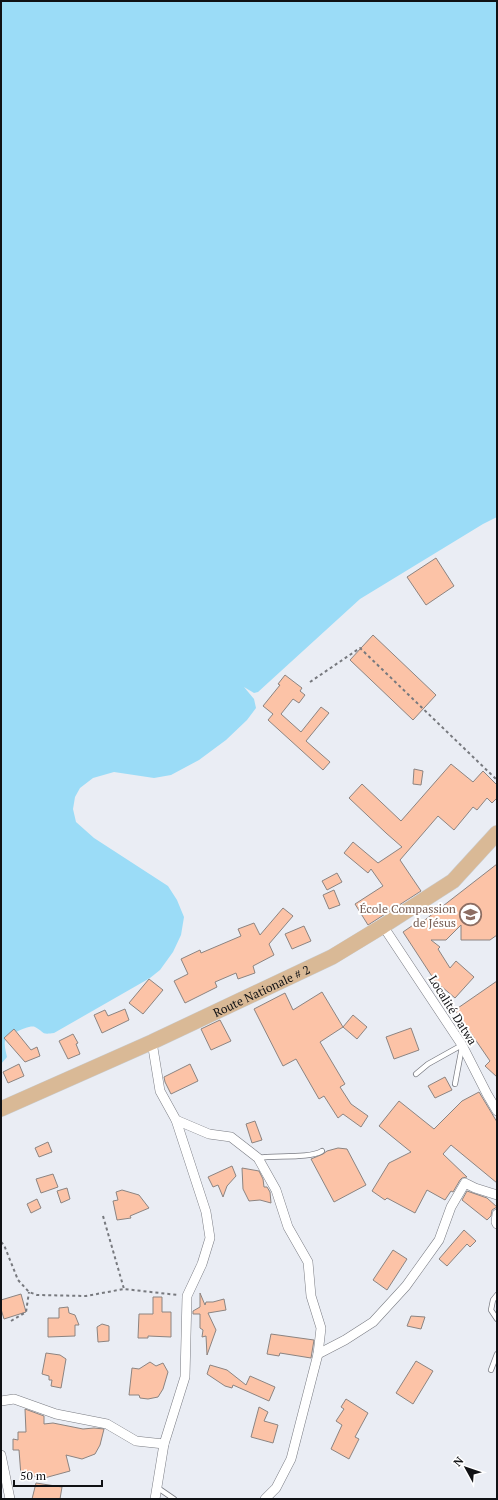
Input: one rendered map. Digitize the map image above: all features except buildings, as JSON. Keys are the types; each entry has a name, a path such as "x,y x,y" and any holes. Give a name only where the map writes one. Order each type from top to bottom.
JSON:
{"main road":[{"name":"Route Nationale # 2","path":"1,1109 152,1042 332,957 384,926 453,881 497,833"}],"street":[{"name":"Localité Datwa","path":"384,926 462,1045 497,1111"},
{"path":"152,1042 160,1091 176,1120 206,1212 210,1238 202,1264 187,1296 185,1377 164,1444 155,1499"},
{"path":"176,1120 209,1134 231,1137 258,1158 276,1190 288,1227 308,1262 311,1296 321,1328 318,1354 291,1459 276,1488 265,1499"},
{"path":"318,1354 346,1340 373,1322 406,1286 439,1240 451,1207 465,1183 497,1195"},
{"path":"497,1214 497,1224"},
{"path":"1,1401 14,1400 56,1414 107,1424 136,1441 164,1444"},
{"path":"1,1455 10,1499"}],"lane":[{"path":"416,1074 428,1064 462,1045"},
{"path":"455,1084 462,1045"},
{"path":"258,1158 316,1154 322,1151"},
{"path":"497,1296 493,1300 491,1310 497,1319"},
{"path":"491,1370 497,1354"},
{"path":"158,1488 174,1499"}],"path":[{"path":"310,682 360,648 497,780"},
{"path":"103,1216 124,1289"},
{"path":"1,1242 4,1245 18,1280 29,1292 37,1295 86,1296 124,1289 187,1296"},
{"path":"11,1321 26,1312 29,1292"}],"water":[{"path":"1,1 497,1 497,517 360,599 258,692 254,693 244,687 254,699 256,708 247,720 226,740 199,760 171,775 154,778 114,772 93,778 80,788 75,797 73,809 76,822 94,838 168,886 177,900 184,917 181,935 173,952 160,970 150,978 54,1033 44,1033 35,1027 28,1027 9,1036 5,1041 7,1057 1,1064"}],"place":[{"name":"École Compassion de Jésus","path":"471,915"}]}
